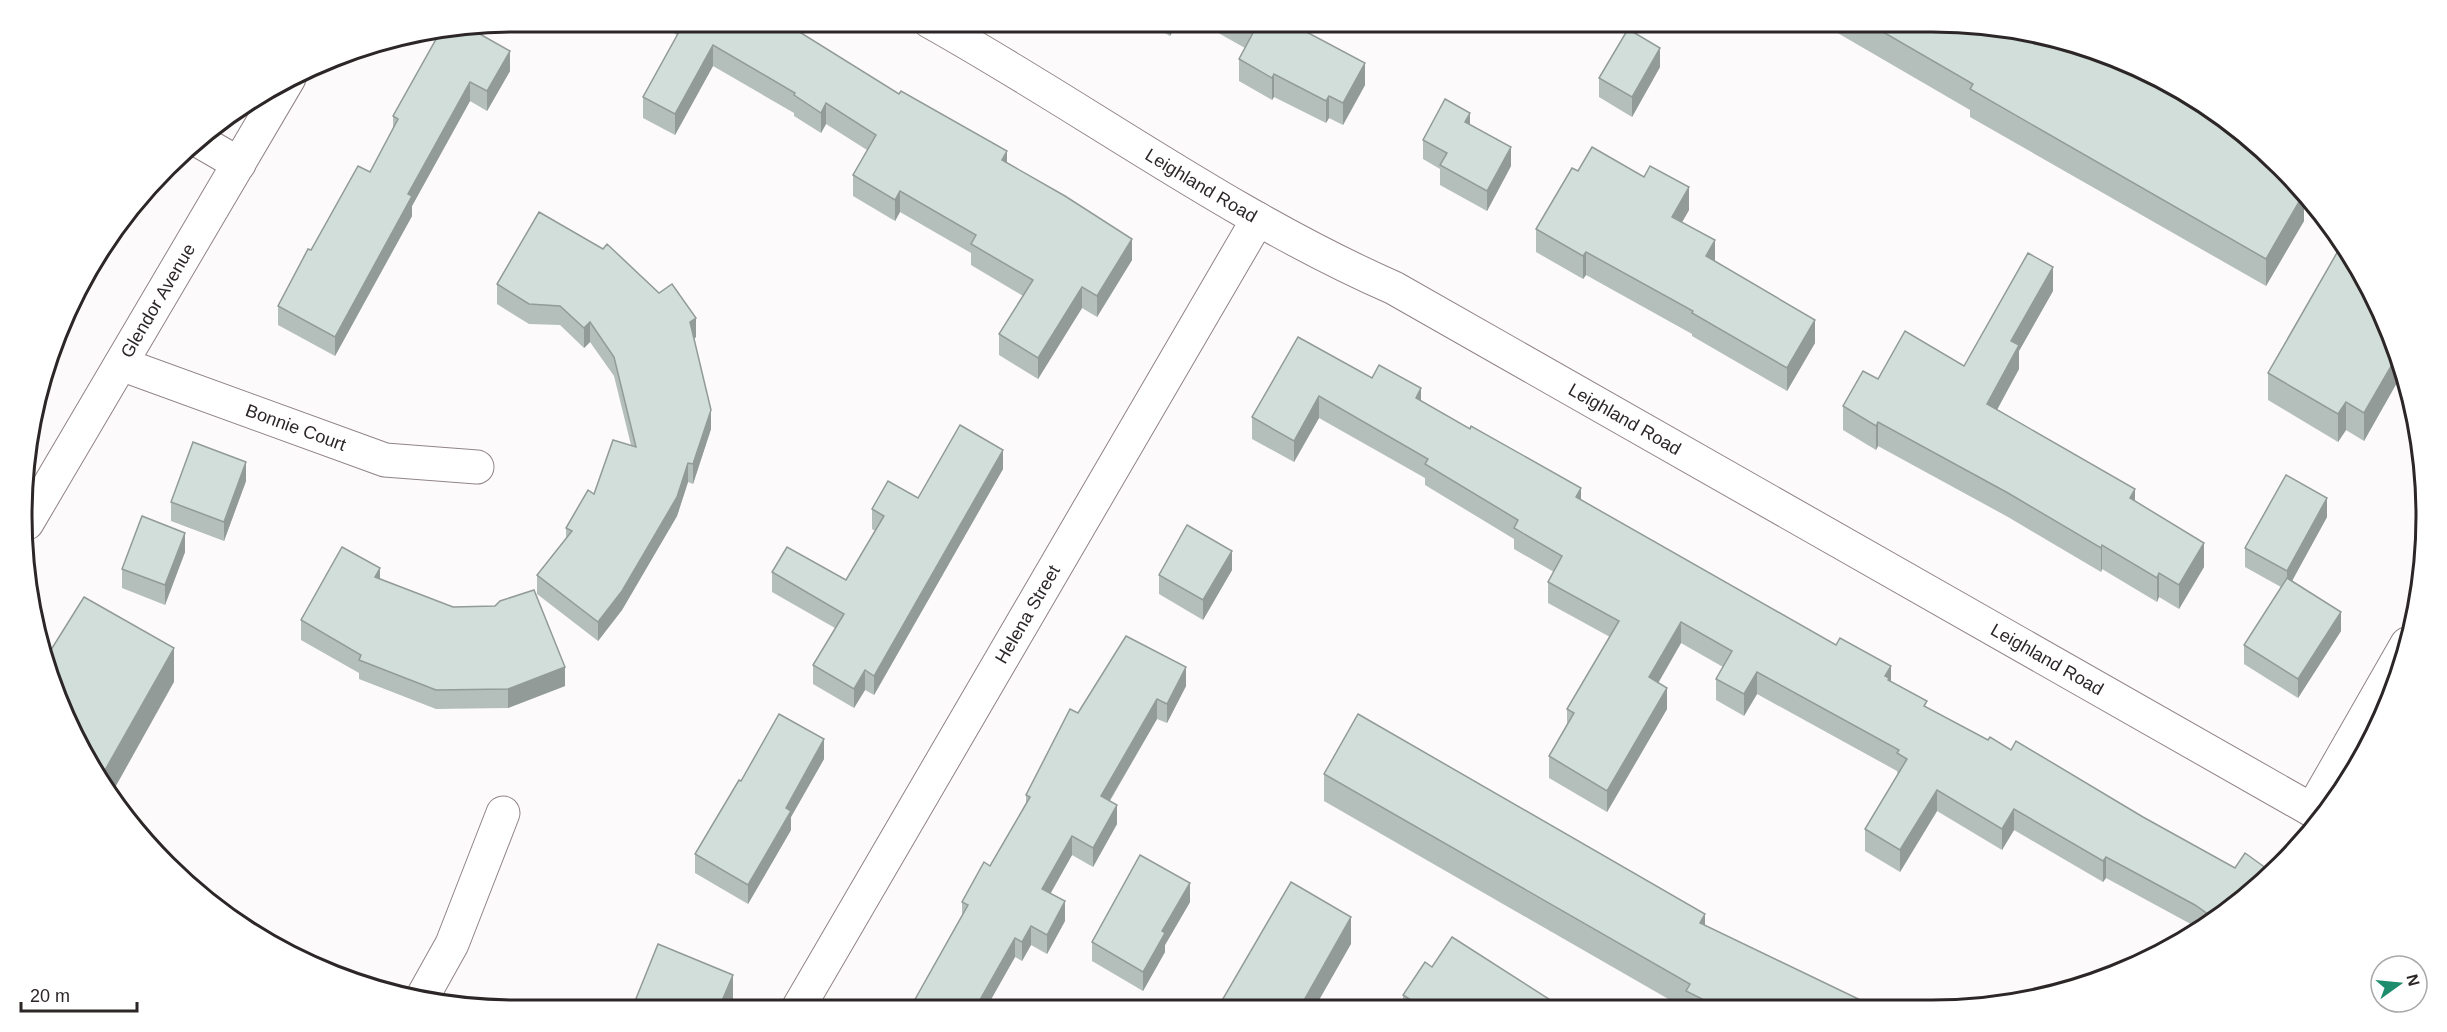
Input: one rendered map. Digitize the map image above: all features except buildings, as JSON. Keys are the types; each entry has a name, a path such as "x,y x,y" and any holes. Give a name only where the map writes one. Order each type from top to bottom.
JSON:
{"street":[{"name":"Leighland Road","path":"949,32 1258,219 1335,262 1394,288 2314,812"},
{"name":"Glendor Avenue","path":"32,514 281,92"},
{"path":"206,145 239,164"},
{"name":"Helena Street","path":"803,1000 1258,219"},
{"name":"Bonnie Court","path":"121,364 385,460 477,467"},
{"path":"2331,789 2384,688"},
{"path":"425,992 452,944 503,813"}]}
